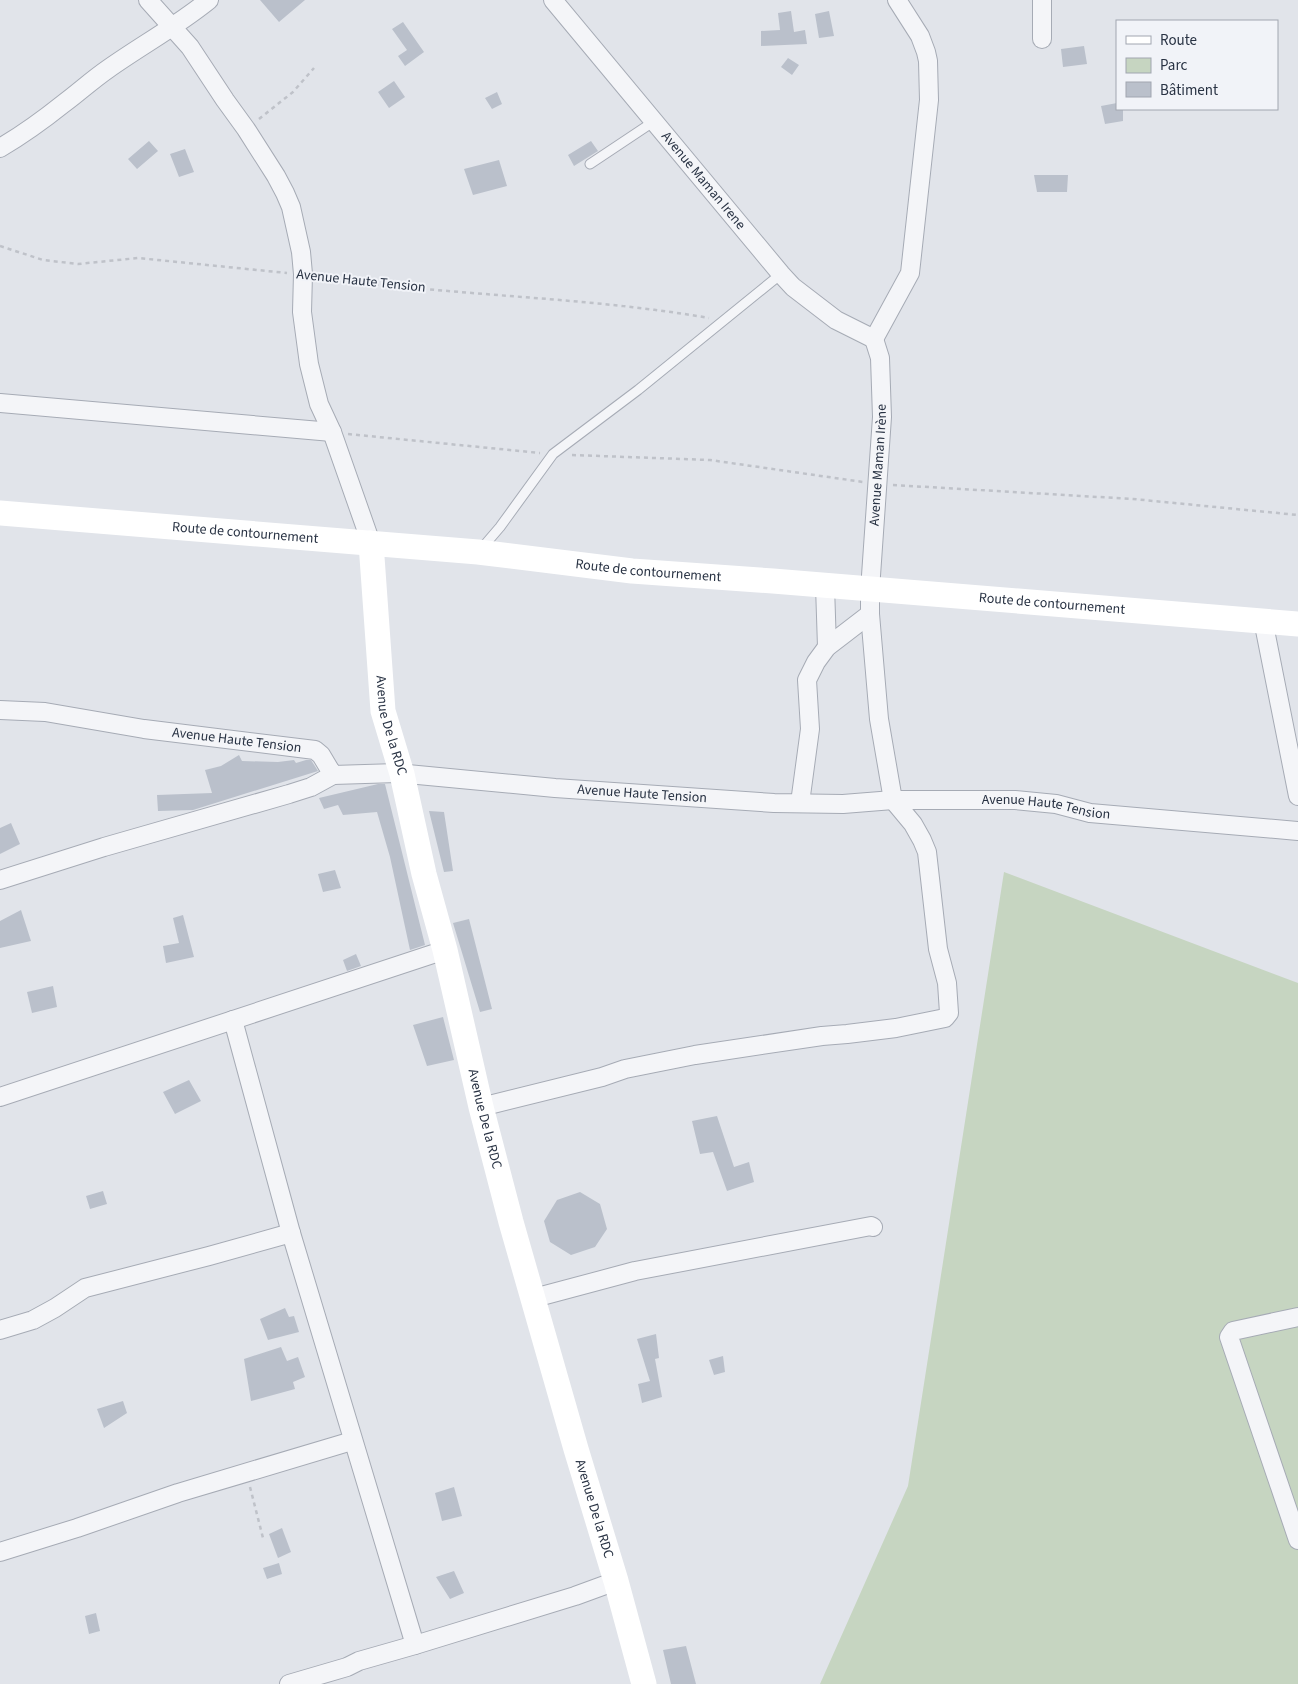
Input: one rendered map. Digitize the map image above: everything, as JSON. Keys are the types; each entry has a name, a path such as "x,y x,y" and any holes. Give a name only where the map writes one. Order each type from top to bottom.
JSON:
{"street":[{"path":"148,0 190,47 276,176 291,207 301,252 302,312 309,364 319,404 332,432 371,543"},
{"path":"0,148 62,106 108,69 189,16 209,0"},
{"name":"Avenue Maman Irene","path":"553,0 653,122 793,287 836,320 874,339"},
{"path":"874,339 910,273 929,100 926,52 920,36 897,0"},
{"path":"1042,0 1042,39"},
{"name":"Avenue Maman Irène","path":"874,339 880,358 882,417 870,602 879,719 894,800"},
{"path":"0,403 332,432"},
{"name":"Route de contournement","path":"0,513 478,552 632,571 825,586 870,602 1263,620 1298,624"},
{"name":"Avenue De la RDC","path":"371,543 383,711 402,774 424,874 445,950 511,1222 563,1406 616,1581 644,1684"},
{"path":"825,586 827,647"},
{"path":"800,803 810,729 807,680 816,662 827,647 870,602"},
{"path":"1263,620 1298,796"},
{"name":"Avenue Haute Tension","path":"0,710 45,712 144,729 315,750 321,755 333,776 402,774 555,788 774,803 843,804 894,800 1015,800 1056,804 1090,813 1298,832"},
{"path":"0,880 118,843 289,794 333,776"},
{"path":"482,1107 645,1065 695,1055 822,1036 896,1028 945,1018 949,1013 948,989 938,949 926,852 913,824 894,800"},
{"path":"0,1097 445,950"},
{"path":"233,1020 291,1233 352,1441 415,1645"},
{"path":"534,1298 635,1271 873,1227"},
{"path":"0,1330 33,1320 85,1288 291,1233"},
{"path":"1298,1317 1233,1332 1229,1337 1298,1540"},
{"path":"0,1552 244,1472 352,1441"},
{"path":"289,1684 347,1667 359,1660 415,1645 575,1596 616,1581"}],"lane":[{"path":"590,164 653,122"},
{"path":"478,552 500,527 553,454 638,390 781,274"}],"path":[{"path":"246,129 293,92 314,68"},
{"name":"Avenue Haute Tension","path":"0,246 42,260 78,264 138,258 302,274 395,286 534,297 723,320"},
{"path":"332,432 553,454 710,460 877,484 1133,500 1298,515"},
{"path":"244,1472 252,1492 263,1538"}],"green space":[{"path":"1004,872 1298,983 1298,1684 820,1684 908,1486"}],"building":[{"path":"260,0 305,0 279,22"},
{"path":"791,11 794,32 805,30 807,44 761,46 761,31 780,30 778,13"},
{"path":"829,11 834,36 819,38 815,14"},
{"path":"403,22 424,52 405,66 398,56 407,50 392,29"},
{"path":"1084,46 1087,64 1063,67 1061,49"},
{"path":"788,58 799,65 792,75 781,67"},
{"path":"394,81 405,97 389,108 378,92"},
{"path":"497,92 502,104 492,109 485,98"},
{"path":"1116,103 1116,110 1123,110 1123,121 1105,124 1101,106"},
{"path":"149,141 158,151 137,169 128,159"},
{"path":"591,141 598,151 574,166 568,155"},
{"path":"185,149 194,172 179,177 170,154"},
{"path":"499,160 507,186 473,195 464,169"},
{"path":"1034,175 1068,175 1067,192 1037,192"},
{"path":"239,755 242,761 278,762 294,760 296,763 311,760 318,771 193,810 158,811 157,795 212,793 205,770 221,766"},
{"path":"385,784 425,945 410,950 390,857 377,812 343,815 338,805 324,809 319,798"},
{"path":"429,811 444,812 453,871 444,872"},
{"path":"11,823 20,844 0,854 0,828"},
{"path":"335,870 341,888 323,892 318,874"},
{"path":"21,910 31,941 0,948 0,921"},
{"path":"183,915 194,957 166,963 163,946 179,943 173,918"},
{"path":"469,919 492,1009 480,1012 453,923"},
{"path":"356,954 361,966 347,971 343,960"},
{"path":"53,986 57,1007 32,1013 27,992"},
{"path":"443,1017 454,1060 427,1066 413,1025"},
{"path":"189,1080 201,1101 175,1114 163,1092"},
{"path":"717,1116 734,1167 749,1162 754,1182 727,1191 713,1152 700,1154 692,1121"},
{"path":"103,1191 107,1204 90,1209 86,1196"},
{"path":"580,1192 600,1204 607,1229 595,1247 571,1255 550,1242 544,1221 557,1200"},
{"path":"285,1308 289,1317 294,1316 299,1332 268,1340 260,1319"},
{"path":"656,1334 659,1358 655,1359 662,1397 642,1403 638,1384 650,1381 637,1339"},
{"path":"281,1347 287,1361 298,1357 305,1377 293,1382 295,1389 251,1401 244,1359"},
{"path":"723,1356 725,1372 714,1375 709,1360"},
{"path":"123,1401 127,1413 104,1428 97,1409"},
{"path":"454,1487 462,1516 442,1521 435,1493"},
{"path":"282,1528 291,1552 278,1558 269,1534"},
{"path":"279,1563 282,1574 267,1579 263,1568"},
{"path":"454,1571 464,1593 450,1599 436,1577"},
{"path":"96,1613 100,1631 89,1634 85,1616"},
{"path":"686,1646 696,1684 671,1684 663,1650"}]}
